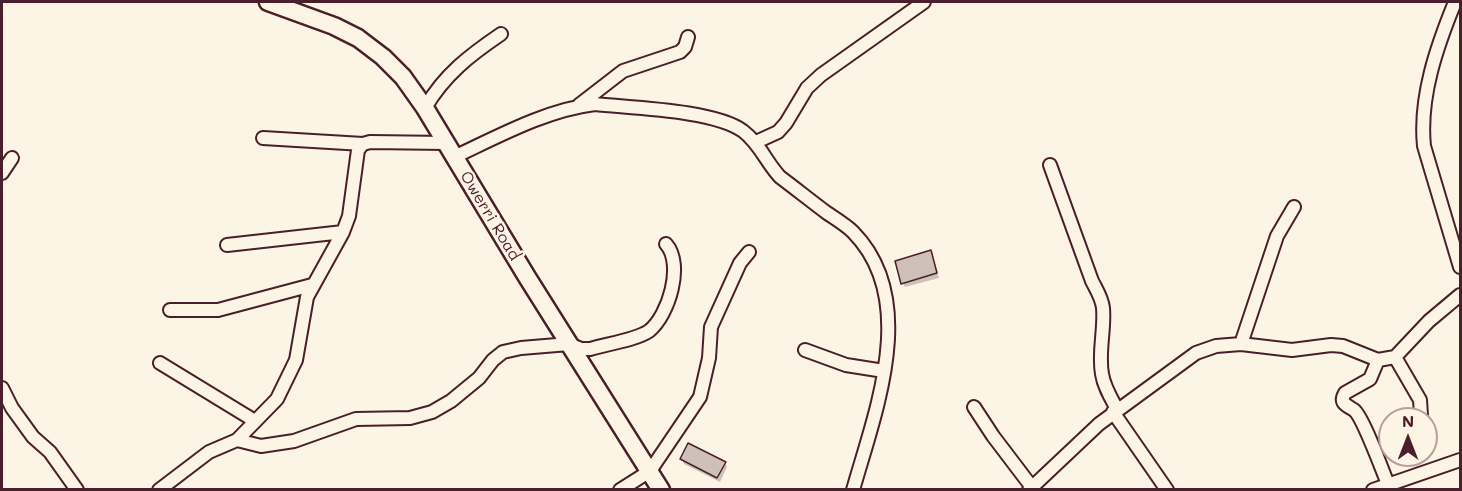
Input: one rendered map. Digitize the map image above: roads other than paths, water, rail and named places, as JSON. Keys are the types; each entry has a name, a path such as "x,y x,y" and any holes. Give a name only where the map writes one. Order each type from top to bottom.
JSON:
{"main road":[{"name":"Owerri Road","path":"268,2 334,26 358,39 383,57 403,77 425,108 569,344 661,489"}],"street":[{"path":"756,142 778,132 807,88 820,75 924,2"},
{"path":"1458,2 1436,48 1422,129 1424,146 1461,267"},
{"path":"425,108 448,74 501,34"},
{"path":"578,106 623,71 680,52 685,47 688,38"},
{"path":"263,138 363,144 370,142 450,150 542,117 578,106 595,104 698,115 730,123 756,142 780,177 852,231 875,262 883,279 887,298 884,371 878,407 853,489"},
{"path":"159,489 209,452 237,440 278,399 296,360 307,297 343,232 349,216 358,150 363,144"},
{"path":"2,173 12,158"},
{"path":"1050,165 1092,281 1101,299 1103,308 1101,359 1102,376 1106,388 1115,411 1167,489"},
{"path":"1241,344 1277,236 1294,207"},
{"path":"227,245 343,232"},
{"path":"237,440 261,446 294,441 356,419 410,418 432,412 451,401 479,378 493,360 503,352 521,348 569,344 581,349 590,349 649,331 664,312 672,290 674,262 672,251 666,244"},
{"path":"620,489 650,471 662,450 700,397 709,358 711,327 740,263 749,252"},
{"path":"170,310 218,310 312,285"},
{"path":"974,407 1030,488 1115,411 1196,353 1216,346 1241,344 1292,350 1331,345 1343,346 1378,360 1395,357 1429,321 1461,295"},
{"path":"805,350 846,365 884,371"},
{"path":"1395,357 1420,400 1420,407"},
{"path":"1378,360 1370,379 1345,393 1343,401 1346,406 1358,414 1388,484"},
{"path":"160,363 255,421"},
{"path":"2,388 12,408 33,437 50,452 77,489"},
{"path":"1373,489 1461,460"}]}
